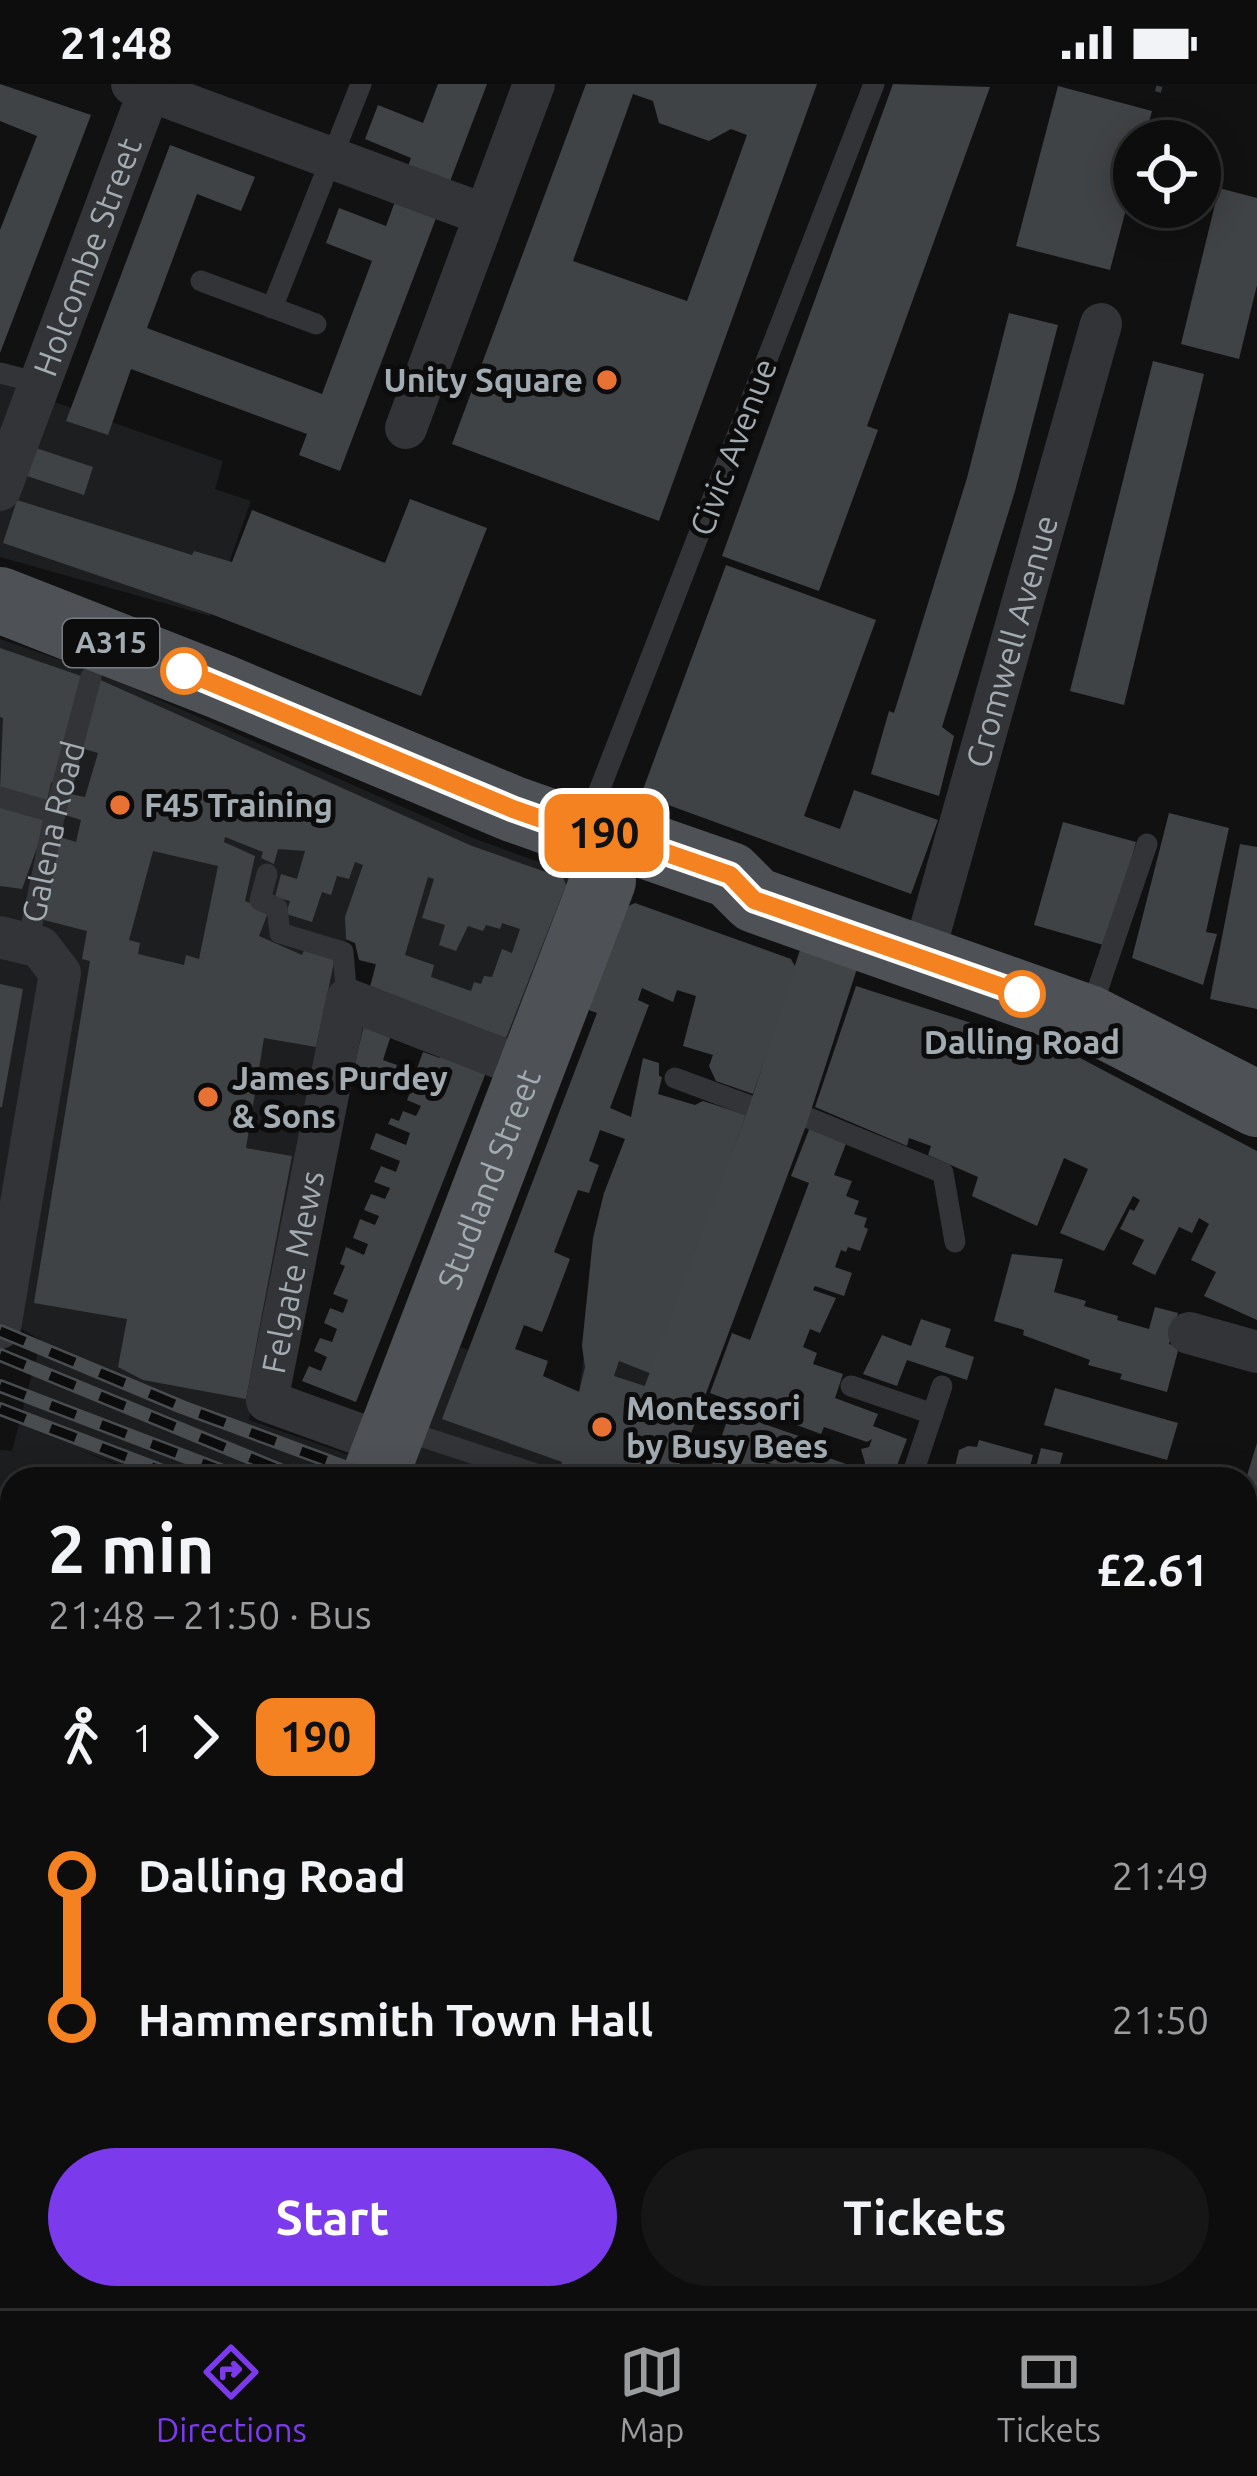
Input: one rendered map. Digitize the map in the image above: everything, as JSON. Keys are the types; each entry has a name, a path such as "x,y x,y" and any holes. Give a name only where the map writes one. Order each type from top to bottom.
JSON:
{"main road":[{"name":"A315","path":"13,613 222,687 593,841 625,877 720,907 754,900 1089,1018 1257,1104"},
{"name":"Studland Street","path":"384,1450 528,1069 593,841"},
{"path":"646,1467 780,1111 838,930"}],"street":[{"path":"406,428 534,84"},
{"path":"140,87 484,215"},
{"name":"Holcombe Street","path":"0,490 19,378 140,87"},
{"name":"Cromwell Avenue","path":"922,959 1102,325"},
{"name":"Galena Road","path":"0,1328 5,1278 60,986 57,964 40,947 14,940"},
{"path":"346,999 528,1069"},
{"name":"Felgate Mews","path":"346,999 267,1401 384,1450"},
{"path":"1189,1333 1257,1352"}],"lane":[{"path":"272,308 362,84"},
{"name":"Civic Avenue","path":"593,841 874,84"},
{"path":"201,281 316,324"},
{"name":"Galena Road","path":"14,940 55,814 91,677"},
{"path":"0,797 55,814"},
{"path":"1089,1018 1147,844"},
{"path":"267,874 260,900 277,908 280,934 343,952 346,999"},
{"path":"675,1078 780,1111 943,1173 955,1243"},
{"path":"851,1386 933,1414"},
{"path":"915,1467 942,1386"},
{"path":"384,1450 492,1467"}],"shaded area":[{"path":"0,383 223,461 215,489 251,501 210,616 0,557"},
{"path":"0,639 99,673 473,838 574,875 511,1043 370,987 376,965 359,960 355,943 346,940 249,1420 384,1467 128,1467 79,1450 122,1467 0,1467 0,1450 12,1451 41,1340 0,1317"},
{"path":"699,1273 626,1467 398,1467 457,1346 579,1391 585,1348"}],"building":[{"path":"0,84 91,115 0,353 0,230 37,136 0,121"},
{"path":"438,84 487,84 340,471 299,455 307,434 131,369 108,435 66,421 170,145 255,177 241,211 197,194 147,328 322,394 372,261 326,243 339,208 386,226 411,158 365,139 378,105 423,123"},
{"path":"586,84 817,84 659,521 452,444","holes":["633,94 653,101 659,123 709,141 731,129 747,135 687,301 573,261"]},
{"path":"893,84 990,87 867,426 878,430 819,591 722,556"},
{"path":"1058,86 1152,111 1150,120 1113,120 1113,228 1121,228 1110,270 1016,246"},
{"path":"1221,189 1257,198 1257,285 1239,359 1181,344 1209,228 1221,228"},
{"path":"1009,313 1058,325 1015,491 942,727 954,736 939,796 871,774 967,478"},
{"path":"1153,361 1204,374 1124,705 1070,691"},
{"path":"30,446 93,467 84,495 21,474"},
{"path":"410,499 487,528 421,696 211,614 3,543 17,500 192,555 194,551 232,562 252,510 385,563"},
{"path":"726,565 876,620 804,816 840,829 854,790 938,820 911,894 641,795"},
{"path":"0,648 84,677 47,801 0,790"},
{"path":"96,678 472,846 563,878 566,885 506,1038 370,987 376,964 359,960 355,943 346,939 345,917 363,865 355,862 349,879 337,876 331,895 322,892 312,922 286,914 290,901 275,897 281,874 297,879 305,851 278,849 274,864 261,858 263,852 225,837 224,842 255,856 245,901 269,910 259,936 302,955 304,950 335,958 316,1047 264,1038 246,1148 292,1156 246,1399 143,1380 118,1367 127,1319 34,1303 90,961 82,959 87,931 40,919 60,837 76,842 81,820 65,815 70,794 85,797 98,753 81,748","holes":["153,851 218,866 199,959 186,955 184,965 138,954 140,943 129,940","428,877 434,879 422,918 445,925 439,945 456,951 468,926 483,931 486,925 500,929 502,923 520,929 512,953 502,949 492,977 484,976 481,984 474,982 471,991 431,977 434,965 405,955"]},
{"path":"0,805 47,820 22,889 0,886"},
{"path":"1169,813 1229,828 1206,932 1217,934 1203,985 1132,958"},
{"path":"1063,822 1136,842 1107,946 1034,925"},
{"path":"1240,844 1257,847 1257,1009 1210,999"},
{"path":"635,903 791,959 796,968 753,1094 716,1081 709,1066 713,1055 683,1046 696,996 677,990 673,1002 642,988 638,1000 649,1005 610,1108 631,1117 643,1058 659,1063 658,1094 695,1105 703,1101 746,1115 652,1374 619,1361 614,1376 648,1387 618,1467 561,1467 562,1462 442,1419 597,1013 586,1009 624,908","holes":["600,1130 625,1139 593,1238 582,1346 585,1367 579,1392 543,1376 548,1361 515,1349 524,1325 542,1332 547,1320 570,1259 554,1252 578,1190 589,1193 599,1165 589,1161"]},
{"path":"0,984 23,989 2,1107 0,1107"},
{"path":"856,986 1080,1058 1257,1151 1257,1320 1204,1296 1216,1272 1191,1260 1209,1224 1199,1218 1192,1233 1179,1227 1155,1275 1132,1264 1144,1240 1120,1229 1140,1200 1133,1196 1104,1251 1060,1233 1088,1169 1064,1158 1037,1226 972,1196 978,1177 928,1155 931,1146 909,1138 907,1146 815,1107"},
{"path":"365,1021 393,1029 383,1060 397,1065 388,1093 351,1079"},
{"path":"444,1047 489,1065 356,1402 302,1381 309,1366 321,1371 327,1357 314,1351 320,1338 332,1342 337,1329 324,1323 330,1308 343,1313 348,1300 333,1294 345,1266 340,1264 346,1247 364,1255 368,1244 353,1238 360,1219 375,1225 379,1216 364,1210 371,1194 385,1199 390,1188 374,1182 381,1166 396,1172 400,1161 370,1149 376,1133 406,1145 410,1133 388,1124 391,1118 399,1121 403,1111 416,1116 421,1106 407,1100 414,1083 428,1089 432,1078 416,1071 423,1052 440,1058"},
{"path":"810,1127 847,1141 834,1175 852,1181 846,1196 859,1201 854,1214 867,1218 864,1227 868,1229 860,1251 841,1250 835,1267 852,1273 844,1296 815,1286 813,1290 836,1298 820,1333 810,1329 803,1347 817,1353 813,1364 843,1374 835,1398 878,1414 873,1426 907,1439 896,1467 863,1467 861,1449 869,1447 872,1439 867,1442 824,1427 821,1434 710,1393 732,1333 750,1340 809,1183 791,1176"},
{"path":"1012,1254 1063,1259 1054,1292 1086,1301 1084,1306 1118,1316 1117,1320 1149,1329 1155,1307 1178,1313 1169,1344 1179,1347 1167,1392 1120,1379 1122,1374 1088,1365 1090,1360 994,1321"},
{"path":"921,1319 951,1329 945,1347 974,1357 967,1380 907,1360 897,1386 863,1374 882,1335 911,1346"},
{"path":"1055,1388 1178,1423 1167,1460 1044,1425"},
{"name":"Montessori by Busy Bees","path":"730,1412 819,1443 815,1453 846,1464 782,1467 766,1462 764,1467 711,1467"},
{"path":"979,1440 1033,1455 1030,1467 955,1467 959,1450 977,1447"},
{"path":"1041,1448 1063,1453 1059,1467 1036,1467"}],"railway":[{"path":"0,1331 182,1407 344,1467"},
{"path":"0,1355 273,1467"},
{"path":"0,1386 213,1467"},
{"path":"0,1409 152,1467"}],"bus line":[{"name":"190","path":"184,671 513,809 584,834 615,835 730,875 754,900 1022,994"}],"place":[{"name":"Unity Square","path":"607,380"},
{"name":"F45 Training","path":"120,805"},
{"name":"Dalling Road","path":"1022,994"},
{"name":"James Purdey & Sons","path":"208,1097"},
{"name":"Montessori by Busy Bees","path":"602,1427"}]}
